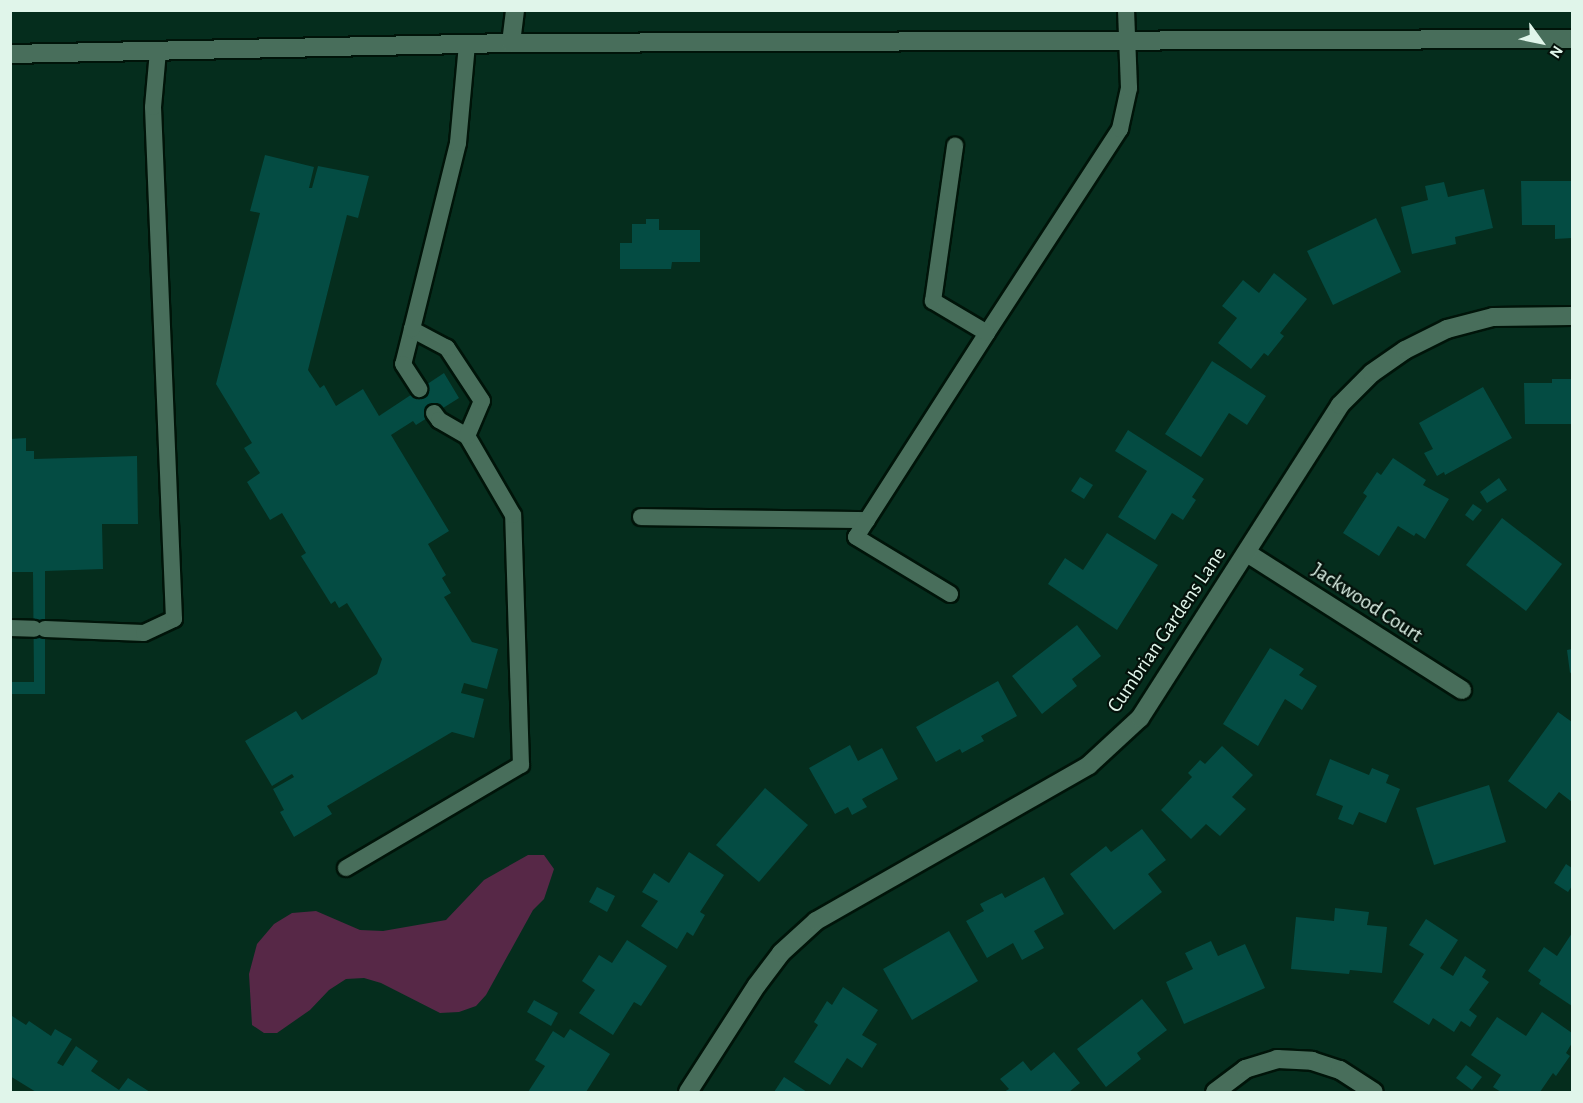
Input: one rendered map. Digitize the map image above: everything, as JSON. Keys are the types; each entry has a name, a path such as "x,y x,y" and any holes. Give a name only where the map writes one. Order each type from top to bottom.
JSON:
{"street":[{"path":"511,43 515,10"},
{"path":"10,54 511,43 1572,39"},
{"name":"Cumbrian Gardens Lane","path":"688,1092 757,985 781,953 816,921 1089,765 1140,718 1340,405 1372,374 1405,350 1447,329 1493,317 1572,316"},
{"name":"Jackwood Court","path":"1247,553 1462,690"},
{"path":"1215,1092 1245,1069 1277,1059 1312,1061 1340,1070 1374,1092"}],"lane":[{"path":"950,594 856,537 1120,129 1129,88 1126,10"},
{"path":"419,389 404,364 458,143 467,44"},
{"path":"10,628 144,633 174,619 153,107 158,51"},
{"path":"955,146 933,301 987,333"},
{"path":"412,329 447,348 482,400 467,436"},
{"path":"345,868 520,765 513,515 467,436 439,420 434,413"},
{"path":"641,517 867,520"}],"shaded area":[{"path":"528,855 544,855 554,869 544,899 533,910 486,995 476,1006 459,1012 440,1013 381,983 364,978 346,979 329,990 310,1010 277,1033 264,1033 252,1025 249,974 257,944 274,924 292,913 316,911 360,930 383,931 446,920 484,880"}],"building":[{"path":"265,155 314,167 309,188 312,188 318,166 369,176 358,218 347,215 308,370 320,388 324,385 336,406 363,389 379,416 444,373 459,398 416,425 413,421 391,435 449,531 428,544 446,575 442,578 451,593 444,597 472,642 498,649 487,689 464,683 461,693 484,699 474,738 452,732 327,806 332,814 294,837 280,812 284,810 273,789 294,777 292,774 272,786 245,741 296,711 302,720 377,674 382,659 347,603 339,608 335,601 331,604 301,556 306,553 282,513 270,520 247,482 260,473 244,448 252,443 216,384 260,213 250,211"},
{"path":"1521,181 1572,181 1572,238 1555,239 1555,225 1522,225"},
{"path":"1444,182 1448,197 1484,189 1493,228 1455,237 1456,244 1412,254 1401,207 1428,200 1425,186"},
{"path":"1376,218 1401,272 1333,305 1307,251"},
{"path":"646,219 659,219 659,230 700,230 700,262 672,262 671,269 620,269 620,243 632,243 632,224 646,224"},
{"path":"1274,273 1307,299 1280,333 1284,336 1268,356 1264,353 1251,369 1218,343 1237,318 1222,306 1243,280 1259,293"},
{"path":"1212,361 1266,396 1247,425 1229,413 1201,457 1165,434"},
{"path":"1552,379 1572,379 1572,424 1525,424 1524,383 1552,383"},
{"path":"1483,387 1512,438 1445,475 1444,472 1437,476 1424,453 1433,449 1419,423"},
{"path":"1128,430 1204,479 1192,497 1196,500 1183,520 1172,513 1155,540 1118,517 1147,471 1115,451"},
{"path":"26,438 26,451 34,451 34,459 137,456 138,524 102,524 103,569 45,571 45,694 10,694 10,682 34,682 33,572 10,572 10,439"},
{"path":"1393,458 1426,480 1423,485 1449,499 1425,539 1416,533 1414,536 1398,526 1379,556 1343,533 1367,496 1363,493 1377,472 1381,475"},
{"path":"1080,477 1093,485 1084,499 1071,491"},
{"path":"1499,478 1507,490 1487,503 1480,492"},
{"path":"1473,504 1482,510 1473,521 1465,515"},
{"path":"1502,518 1562,564 1526,611 1466,565"},
{"path":"1107,533 1158,565 1117,630 1048,584 1065,558 1083,570"},
{"path":"1077,625 1101,656 1072,679 1077,686 1042,714 1012,676"},
{"path":"1270,648 1304,669 1299,675 1317,686 1302,710 1285,699 1258,746 1223,724"},
{"path":"1572,649 1572,672 1570,673 1567,650"},
{"path":"998,681 1017,716 981,736 984,741 962,753 960,749 936,762 916,727"},
{"path":"1558,712 1572,722 1572,802 1559,792 1546,809 1508,781"},
{"path":"850,745 858,761 882,748 898,779 862,799 867,807 852,815 848,807 835,814 809,768"},
{"path":"1222,746 1253,775 1232,797 1246,809 1220,836 1206,824 1191,839 1161,810 1192,777 1188,773 1200,760 1205,764"},
{"path":"1330,759 1369,775 1372,768 1389,775 1386,783 1400,789 1386,823 1359,812 1353,825 1338,819 1343,806 1316,795"},
{"path":"1489,785 1506,842 1434,865 1416,808"},
{"path":"765,788 808,825 759,882 716,845"},
{"path":"1142,829 1166,860 1148,874 1162,892 1114,930 1070,874 1106,846 1111,852"},
{"path":"689,852 724,875 700,912 705,915 693,936 687,932 677,949 641,926 658,901 642,892 654,873 669,883"},
{"path":"1566,864 1572,868 1572,886 1568,892 1554,883"},
{"path":"1044,877 1064,914 1034,931 1044,948 1022,960 1013,943 987,958 966,921 984,911 980,904 1002,893 1005,898"},
{"path":"597,887 615,896 607,912 589,902"},
{"path":"1335,908 1369,912 1367,925 1387,927 1382,973 1350,970 1349,974 1291,969 1296,917 1334,921"},
{"path":"1426,919 1458,940 1440,968 1453,976 1465,956 1486,970 1482,977 1489,982 1469,1010 1477,1016 1470,1027 1461,1021 1454,1032 1433,1018 1429,1025 1393,1002 1424,954 1409,945"},
{"path":"949,931 978,981 912,1020 883,969"},
{"path":"1572,933 1572,1006 1539,984 1541,980 1528,971 1544,947 1557,956"},
{"path":"627,940 667,966 641,1006 634,1002 613,1035 579,1013 595,990 582,981 599,955 612,963"},
{"path":"1211,941 1218,956 1245,944 1265,988 1184,1024 1166,982 1193,969 1185,953"},
{"path":"843,987 878,1010 862,1035 877,1044 862,1068 847,1058 830,1085 794,1062 818,1025 814,1022 827,1001 832,1005"},
{"path":"1142,999 1167,1030 1137,1053 1141,1059 1106,1087 1077,1049"},
{"path":"534,1000 558,1013 551,1026 527,1012"},
{"path":"1542,1012 1572,1033 1572,1043 1566,1053 1570,1056 1556,1076 1553,1073 1540,1092 1501,1092 1493,1087 1501,1075 1471,1055 1497,1017 1526,1036"},
{"path":"12,1016 26,1025 29,1021 51,1036 55,1029 72,1039 57,1063 63,1066 76,1046 98,1061 91,1071 119,1090 128,1078 150,1092 36,1092 10,1076"},
{"path":"570,1029 610,1054 586,1092 528,1092 545,1066 535,1060 553,1031 564,1038"},
{"path":"1054,1052 1080,1083 1069,1092 1004,1092 1009,1089 1000,1079 1023,1061 1031,1071"},
{"path":"1466,1065 1482,1077 1472,1090 1456,1078"},
{"path":"784,1077 807,1092 774,1092"}]}
